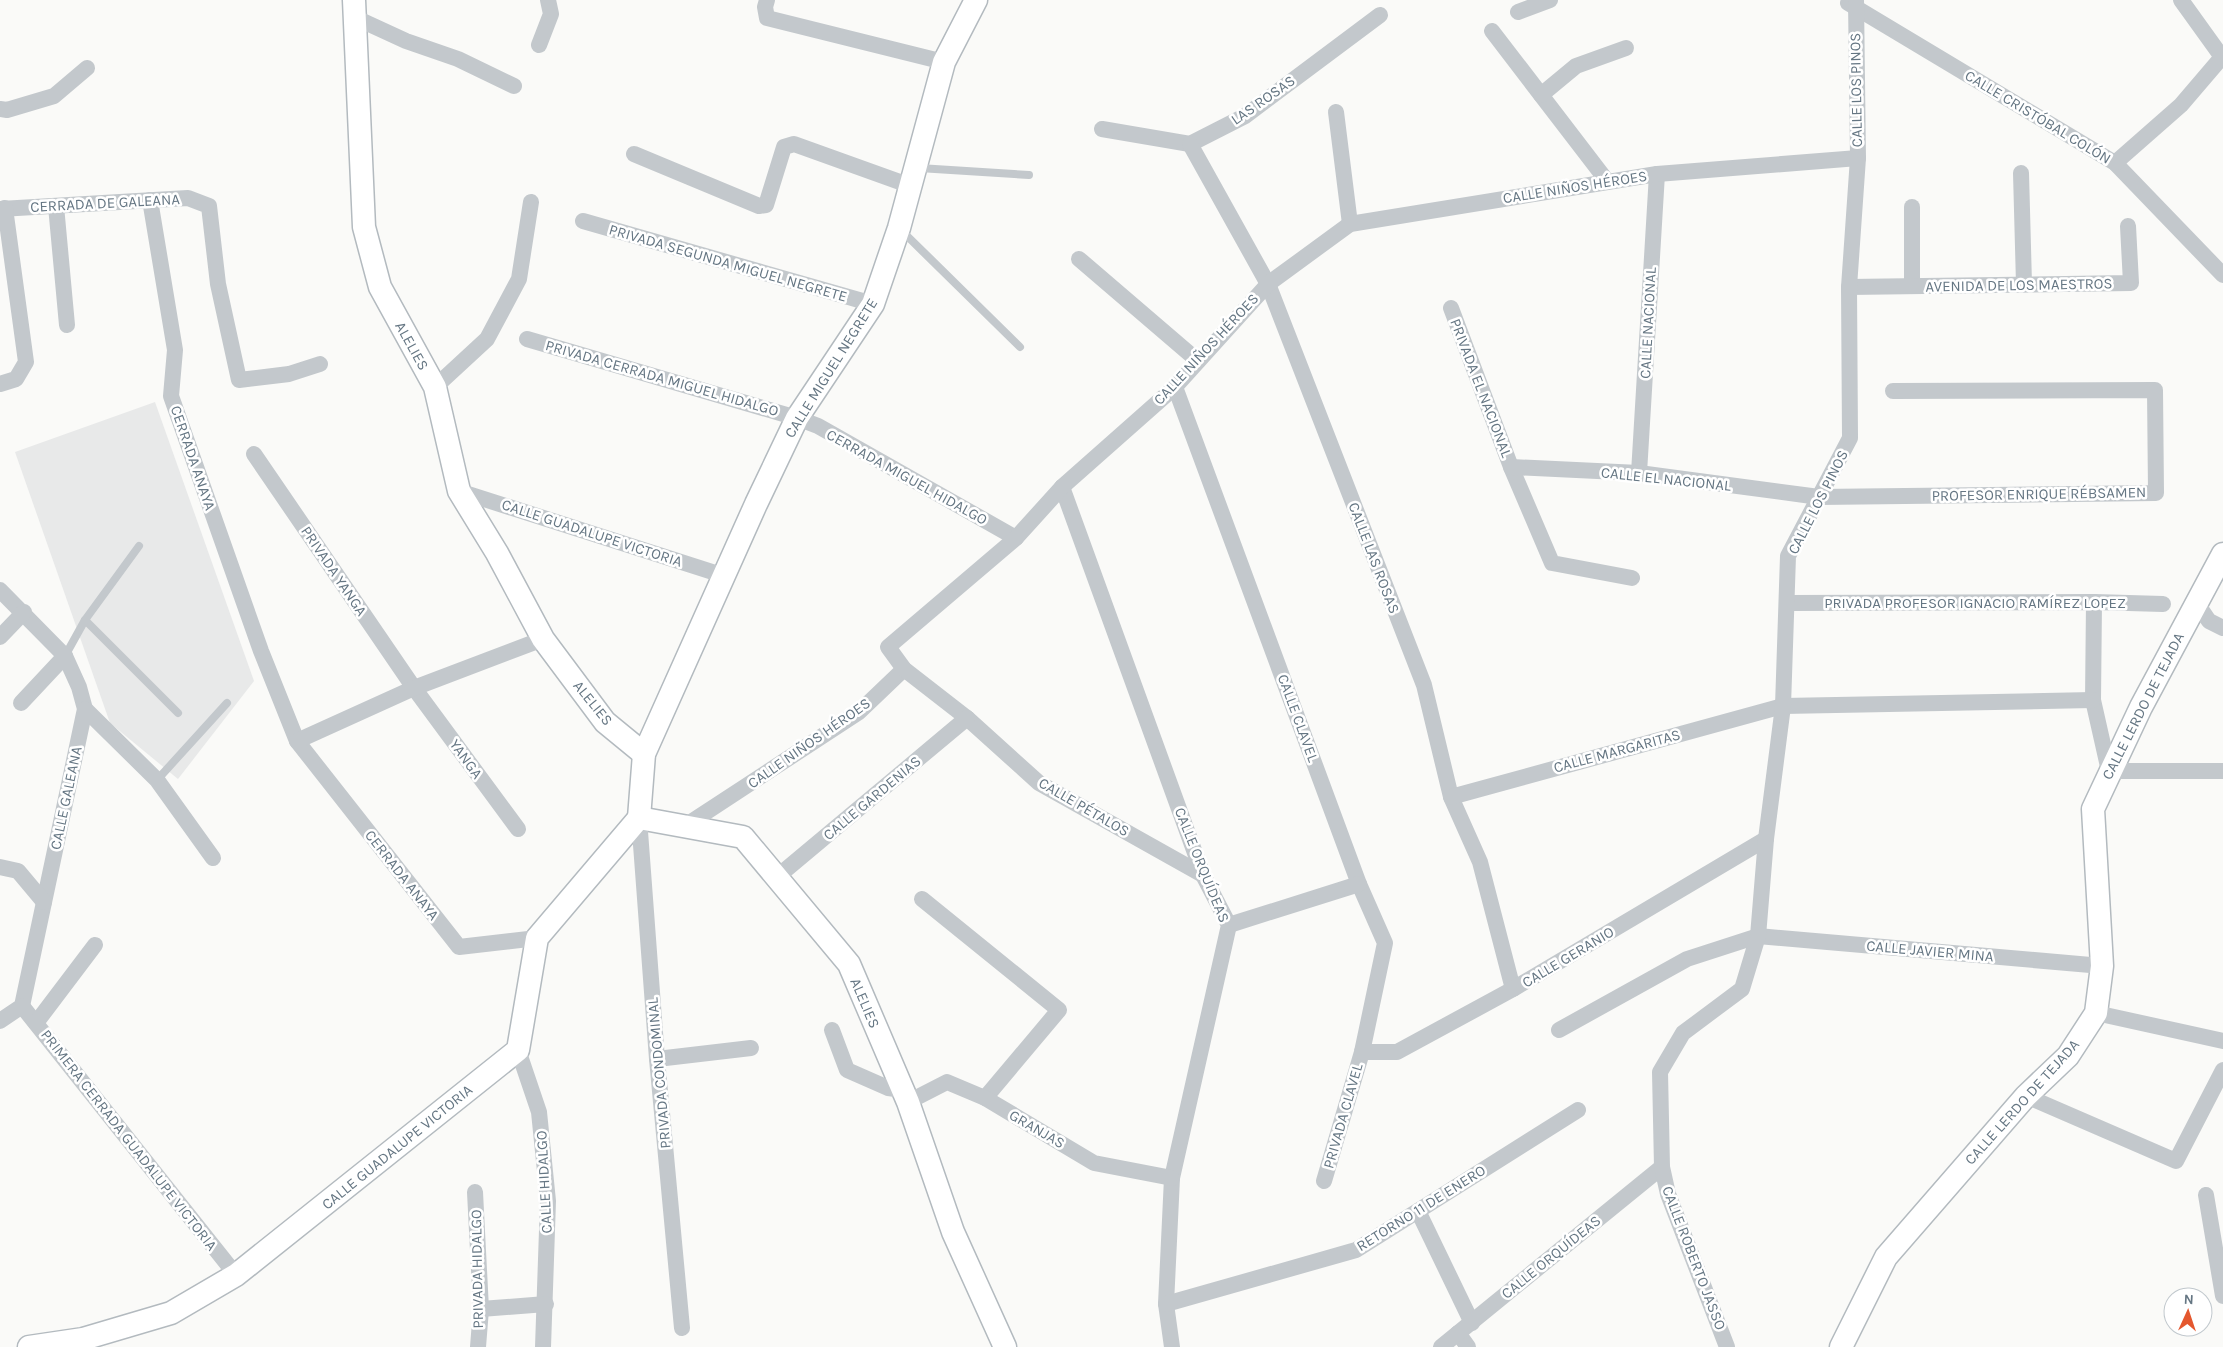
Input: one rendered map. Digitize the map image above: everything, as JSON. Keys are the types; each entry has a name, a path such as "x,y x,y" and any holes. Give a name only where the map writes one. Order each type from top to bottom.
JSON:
{"street":[{"path":"539,46 551,14 548,0"},
{"path":"767,0 765,7 767,18 944,62"},
{"name":"CALLE MIGUEL NEGRETE","path":"644,754 796,418 873,304 899,228 944,62 976,0"},
{"path":"1518,12 1550,0"},
{"path":"2115,163 2181,106 2222,57 2181,0"},
{"name":"CALLE CRISTÓBAL COLÓN","path":"1852,2 2115,163 2223,275"},
{"name":"CALLE LOS PINOS","path":"1758,936 1766,839 1783,706 1788,603 1788,556 1850,438 1849,287 1858,158 1852,2"},
{"path":"355,9 406,41 458,59 514,86"},
{"name":"ALELIES","path":"355,9 364,226 380,287 435,387 459,491 497,553 543,639 605,722 644,754"},
{"name":"LAS ROSAS","path":"1190,144 1245,116 1380,14"},
{"path":"1492,31 1607,181"},
{"path":"1541,95 1576,66 1626,48"},
{"path":"0,109 6,110 54,96 87,68"},
{"path":"1336,112 1350,224"},
{"path":"1102,129 1190,144"},
{"path":"634,154 759,206 766,205 784,146 794,144 913,177"},
{"name":"CALLE LAS ROSAS","path":"1190,144 1268,284 1424,685 1451,797 1480,862 1513,989"},
{"name":"CALLE NIÑOS HÉROES","path":"685,826 859,712 904,669 888,647 1016,538 1062,487 1175,387 1268,284 1350,224 1657,174 1858,158"},
{"path":"2021,173 2024,284"},
{"name":"CALLE NACIONAL","path":"1639,473 1657,174"},
{"name":"CERRADA DE GALEANA","path":"2,208 188,198 209,206 218,284 239,380 289,374 320,364"},
{"name":"CERRADA ANAYA","path":"150,200 175,350 171,396 261,651 297,741 459,947 538,938"},
{"path":"435,387 487,339 519,279 531,202"},
{"path":"56,206 67,326"},
{"path":"1912,207 1912,286"},
{"path":"0,384 16,379 26,362 2,208"},
{"name":"PRIVADA SEGUNDA MIGUEL NEGRETE","path":"583,221 873,304"},
{"name":"AVENIDA DE LOS MAESTROS","path":"1849,287 2131,283 2128,226"},
{"path":"1079,259 1198,361"},
{"name":"PRIVADA EL NACIONAL","path":"1452,308 1511,467 1552,563 1632,578"},
{"name":"PRIVADA CERRADA MIGUEL HIDALGO","path":"527,339 796,418"},
{"name":"CALLE CLAVEL","path":"1175,387 1360,884 1386,942 1362,1052"},
{"name":"PROFESOR ENRIQUE RÉBSAMEN","path":"1819,497 2156,492 2155,390 1894,391"},
{"name":"CERRADA MIGUEL HIDALGO","path":"796,418 818,426 1016,538"},
{"name":"PRIVADA YANGA","path":"254,454 414,688"},
{"name":"CALLE EL NACIONAL","path":"1511,467 1639,473 1819,497"},
{"name":"CALLE ORQUÍDEAS","path":"1062,487 1203,875 1229,925 1172,1178 1166,1304 1172,1347"},
{"name":"CALLE GUADALUPE VICTORIA","path":"459,491 725,576"},
{"name":"CALLE LERDO DE TEJADA","path":"1841,1347 1886,1257 2026,1096 2068,1056 2096,1014 2102,966 2093,809 2109,771 2196,602 2223,554"},
{"name":"CALLE GALEANA","path":"0,590 24,612 65,656 79,687 85,709 22,1006"},
{"path":"2094,602 2093,700 2109,771 2223,771"},
{"name":"PRIVADA PROFESOR IGNACIO RAMÍREZ LOPEZ","path":"1788,603 2094,602 2163,604"},
{"path":"2196,602 2209,622 2223,628"},
{"path":"0,637 24,612"},
{"path":"297,741 414,688 543,639"},
{"path":"21,703 65,656"},
{"name":"CALLE PÉTALOS","path":"904,669 967,718 1039,783 1203,875"},
{"name":"YANGA","path":"414,688 518,829"},
{"name":"CALLE MARGARITAS","path":"1451,797 1783,706 2093,700"},
{"path":"85,709 157,780 212,858"},
{"name":"CALLE GARDENIAS","path":"776,877 967,718"},
{"path":"518,1050 538,938 640,818 644,754"},
{"name":"ALELIES","path":"640,818 743,837 849,964 906,1096 953,1232 1005,1347"},
{"name":"PRIVADA CONDOMINAL","path":"640,818 657,1059 682,1328"},
{"name":"CALLE GERANIO","path":"1362,1052 1397,1052 1513,989 1766,839"},
{"path":"0,867 18,872 44,902"},
{"path":"1229,925 1360,884"},
{"path":"922,899 1059,1010 985,1098"},
{"path":"1559,1030 1687,959 1758,936"},
{"name":"CALLE JAVIER MINA","path":"1758,936 2102,966"},
{"name":"CALLE ROBERTO JASSO","path":"1727,1347 1668,1194 1662,1167 1660,1072 1683,1034 1742,989 1758,936"},
{"path":"36,1023 95,945"},
{"path":"0,1021 22,1006"},
{"name":"PRIMERA CERRADA GUADALUPE VICTORIA","path":"22,1006 236,1275"},
{"path":"2096,1014 2223,1041"},
{"path":"832,1030 846,1070 906,1096"},
{"path":"657,1059 751,1048"},
{"name":"CALLE GUADALUPE VICTORIA","path":"29,1347 84,1339 171,1313 236,1275 518,1050"},
{"name":"CALLE HIDALGO","path":"518,1050 539,1112 548,1201 546,1304 543,1347"},
{"name":"PRIVADA CLAVEL","path":"1324,1181 1362,1052"},
{"path":"2026,1096 2176,1161 2223,1070"},
{"name":"GRANJAS","path":"906,1096 947,1082 985,1098 1094,1163 1172,1178"},
{"name":"RETORNO 11 DE ENERO","path":"1166,1304 1356,1250 1578,1110"},
{"name":"CALLE ORQUÍDEAS","path":"1441,1347 1463,1340 1472,1322 1662,1167"},
{"name":"PRIVADA HIDALGO","path":"475,1192 481,1309 478,1347"},
{"path":"2206,1195 2223,1296"},
{"path":"1418,1211 1472,1322"},
{"path":"481,1309 546,1304"}],"lane":[{"path":"913,177 1029,175"},
{"path":"899,228 1020,347"},
{"path":"65,656 86,620 139,546"},
{"path":"86,620 178,713"},
{"path":"157,780 227,703"}],"shaded area":[{"path":"155,402 254,681 178,779 110,723 15,452"}]}
